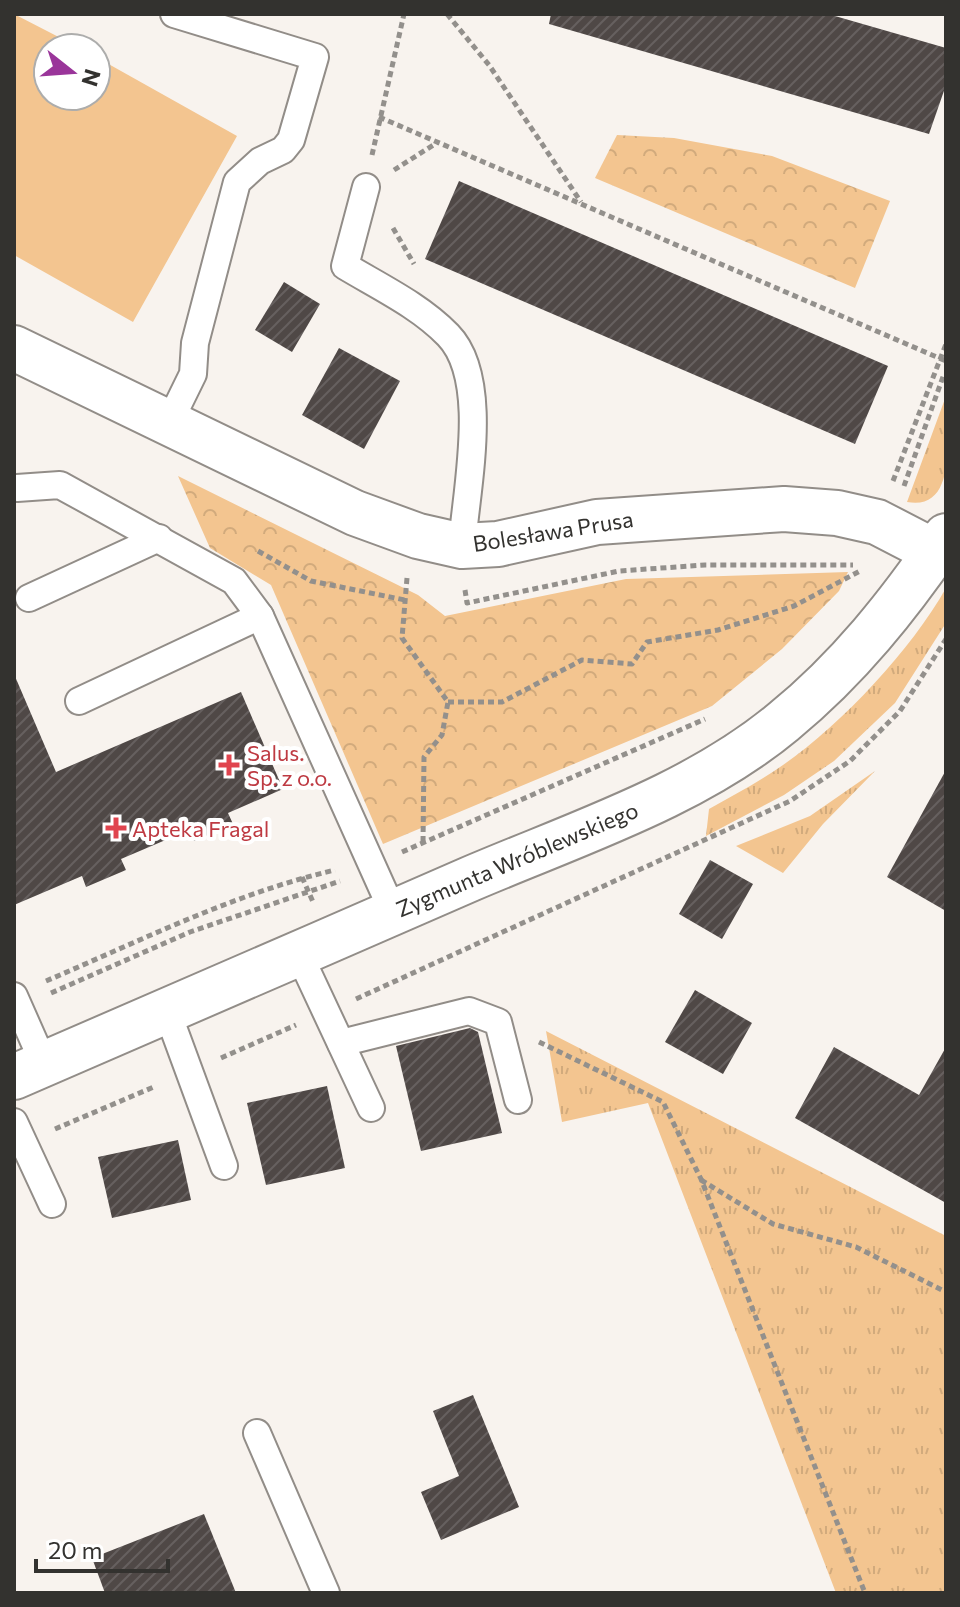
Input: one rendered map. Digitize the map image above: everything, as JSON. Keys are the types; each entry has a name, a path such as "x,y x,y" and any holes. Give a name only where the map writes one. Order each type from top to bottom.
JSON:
{"street":[{"name":"Bolesława Prusa","path":"14,348 355,513 418,536 462,546 498,544 597,522 666,514 784,509 837,513 941,544"},
{"name":"Zygmunta Wróblewskiego","path":"29,1070 613,818 722,764 781,724 842,670 941,544"}],"lane":[{"path":"169,423 193,374 195,343 237,182 260,161 283,150 291,140 315,57 174,14"},
{"path":"366,187 345,266 428,317 451,338 464,362 473,403 462,546"},
{"path":"17,488 60,485 234,581 260,616 393,912"},
{"path":"29,598 159,538"},
{"path":"79,701 260,616"},
{"path":"299,954 371,1108"},
{"path":"16,1002 29,1070"},
{"path":"167,1011 224,1166"},
{"path":"341,1043 469,1011 498,1022 518,1100"},
{"path":"19,1132 52,1204"},
{"path":"257,1433 326,1593"}],"path":[{"path":"404,14 366,187 404,244 430,296 428,317"},
{"path":"447,14 489,65 582,204"},
{"path":"379,117 943,360"},
{"path":"366,187 438,142"},
{"path":"882,525 943,360 946,344"},
{"path":"856,580 945,373"},
{"path":"245,544 311,581 405,600"},
{"path":"448,702 502,702 582,660 632,664 647,642 718,630 794,606 860,571"},
{"path":"19,1132 189,1071 790,801 850,761 900,711 946,639"},
{"path":"16,1002 190,932 372,867 718,714"},
{"path":"42,983 302,877 372,867"},
{"path":"498,1022 663,1102 701,1179 865,1593"},
{"path":"701,1179 773,1224 856,1247 946,1292"}],"green space":[{"path":"14,14 49,32 32,32 32,112 112,112 112,66 237,136 133,322 14,255"},
{"path":"617,135 674,138 772,156 890,201 855,288 595,178"},
{"path":"946,396 948,447 943,482 935,494 924,502 907,502"},
{"path":"178,476 418,595 445,616 626,579 848,572 839,591 782,649 712,706 383,844 271,585 210,548"},
{"path":"946,588 946,623 895,703 834,761 784,795 706,836 709,809 774,771 828,729 895,660"},
{"path":"875,771 823,824 783,873 736,846 810,816"},
{"path":"546,1031 946,1236 946,1593 836,1593 648,1103 562,1122"}],"building":[{"path":"551,14 828,14 946,48 946,85 929,134 549,24"},
{"path":"459,181 888,366 855,444 425,259"},
{"path":"284,282 320,304 292,352 255,330"},
{"path":"339,348 400,381 364,449 302,415"},
{"path":"14,674 56,772 241,692 283,789 228,813 233,824 194,841 189,830 121,859 126,870 86,887 82,876 14,905"},
{"path":"946,770 946,911 887,877"},
{"path":"710,860 753,884 722,939 679,914"},
{"path":"695,990 752,1023 723,1074 665,1042"},
{"path":"470,1028 478,1032 502,1133 421,1151 396,1046"},
{"path":"834,1047 919,1095 946,1047 946,1203 795,1118"},
{"path":"327,1086 345,1168 266,1185 247,1103"},
{"path":"178,1140 191,1200 112,1218 98,1157"},
{"path":"473,1395 519,1507 441,1540 421,1492 459,1476 433,1411"},
{"path":"204,1514 236,1593 105,1593 92,1558"}],"place":[{"name":"Salus. Sp. z o.o.","path":"229,765"},
{"name":"Apteka Fragal","path":"116,828"}]}
